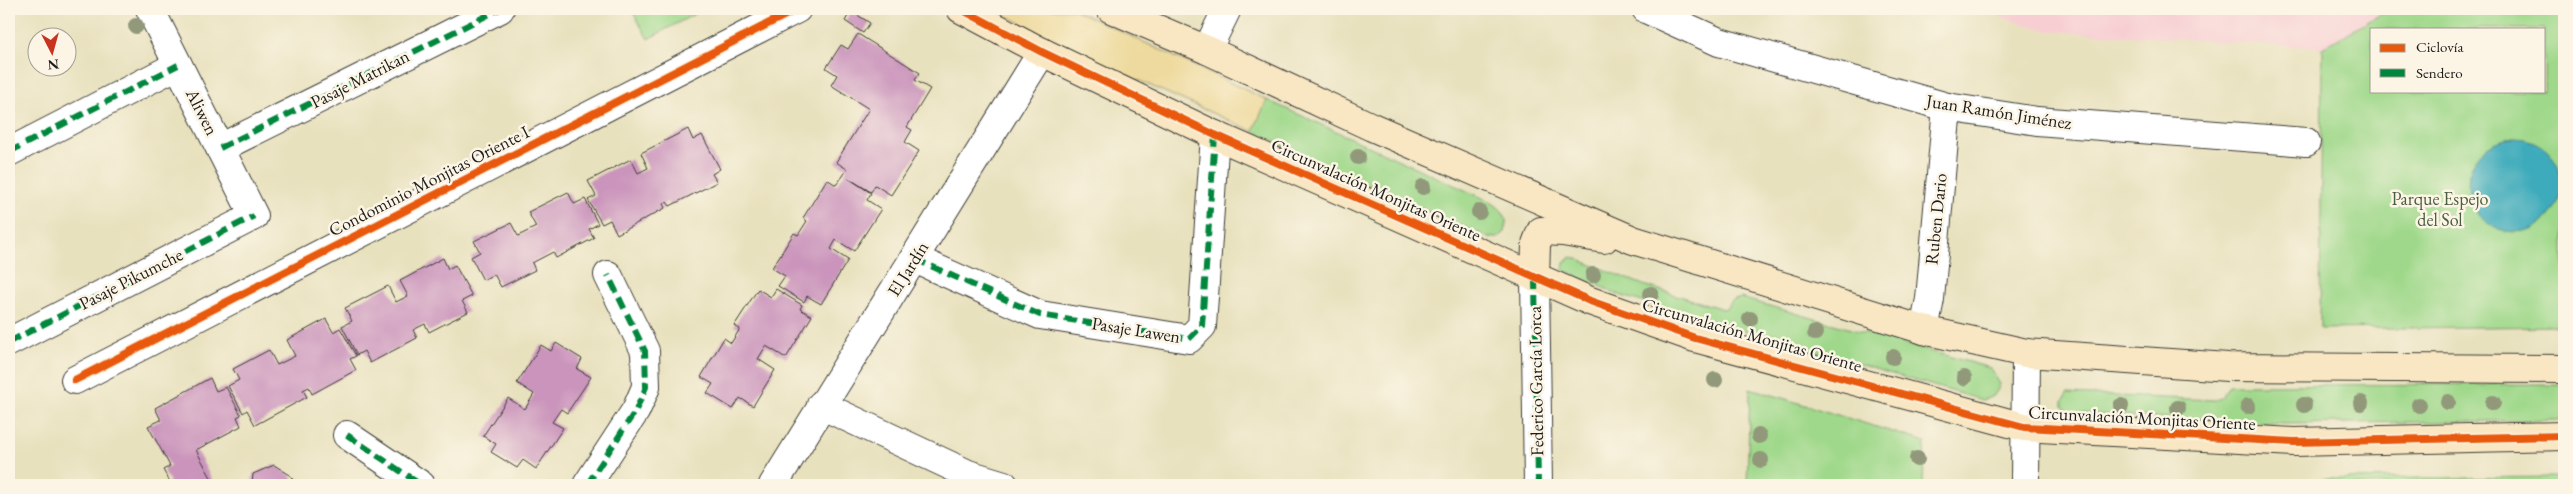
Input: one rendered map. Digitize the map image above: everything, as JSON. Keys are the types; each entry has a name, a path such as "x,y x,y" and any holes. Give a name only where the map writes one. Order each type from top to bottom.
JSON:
{"street":[{"name":"Aliwen","path":"150,9 254,216"},
{"name":"Pasaje Matrikan","path":"220,148 500,9"},
{"name":"Condominio Monjitas Oriente I","path":"75,380 797,9"},
{"name":"Circunvalación Monjitas Oriente","path":"962,9 1042,52 1215,135 1534,278 1590,301 1695,338 2024,427 2294,442 2564,436"},
{"path":"1111,9 1207,50 1372,128 1633,240 1924,330 2026,353 2228,367 2564,368"},
{"path":"1207,50 1227,9"},
{"name":"Juan Ramón Jiménez","path":"1646,9 1718,42 1947,107 2037,121 2306,142"},
{"name":"El Jardín","path":"773,485 1042,52"},
{"path":"9,152 178,65"},
{"name":"Ruben Dario","path":"1924,330 1930,299 1947,107"},
{"name":"Pasaje Lawen","path":"915,259 1040,315 1189,339 1202,326 1215,135"},
{"name":"Pasaje Pikumche","path":"9,342 254,216"},
{"path":"1534,278 1536,244 1541,231 1563,232 1598,239 1633,240"},
{"path":"587,485 636,410 646,387 645,351 608,275"},
{"name":"Federico García Lorca","path":"1534,278 1538,485"},
{"path":"2025,485 2026,353"},
{"path":"821,406 968,474 1004,485"},
{"path":"347,435 421,485"}],"shaded area":[{"path":"1974,9 2390,9 2322,48 2048,31"}],"green space":[{"path":"631,9 704,9 648,39"},
{"name":"Parque Espejo del Sol","path":"2390,9 2564,9 2564,326 2320,329 2322,48"},
{"path":"1267,100 1487,200 1503,212 1506,221 1505,232 1498,238 1487,237 1350,178 1253,131"},
{"path":"1572,257 1646,286 1723,309 1731,301 1741,298 1990,368 2000,384 1994,395 1982,400 1622,296 1563,270 1564,262"},
{"path":"2564,384 2564,420 2284,424 2070,413 2063,407 2063,401 2067,394 2215,400 2221,398 2229,385"},
{"path":"1750,388 1925,442 1923,485 1747,485"},
{"path":"2564,477 2564,485 2322,485 2322,479"}],"sand":[{"path":"994,9 1073,9 1267,100 1253,131 1081,55"}],"water":[{"path":"2515,138 2533,142 2548,152 2558,167 2562,185 2558,203 2548,218 2533,228 2515,232 2497,228 2482,218 2472,203 2468,185 2472,167 2482,152 2497,142"}],"building":[{"path":"851,11 870,23 863,33 845,21"},
{"path":"858,34 920,73 915,80 930,89 907,127 912,130 905,142 919,151 891,195 875,185 871,192 848,178 871,193 867,200 881,209 854,251 836,240 831,249 848,260 821,304 807,296 804,302 778,286 785,276 772,268 794,233 798,235 807,221 803,218 827,179 836,185 847,169 836,162 869,109 831,85 837,75 826,68 841,45 848,49"},
{"path":"688,129 693,140 702,135 720,169 712,174 717,182 670,206 667,202 663,204 665,208 617,234 610,220 602,224 588,200 596,196 588,181 631,159 638,173 648,168 641,153"},
{"path":"568,192 574,204 585,199 598,224 589,229 594,238 556,258 553,252 532,263 535,270 501,287 494,274 483,280 471,257 480,252 474,241 511,223 518,236 536,227 528,212"},
{"path":"443,258 448,269 455,265 472,296 462,301 468,312 429,332 425,324 413,330 417,338 370,363 364,351 357,355 342,326 352,321 345,308 388,286 396,302 408,296 400,281"},
{"path":"758,289 771,297 776,289 802,305 800,309 812,316 786,358 766,346 758,359 775,370 753,406 740,398 733,409 707,393 713,384 701,377 724,338 731,343 740,329 734,326"},
{"path":"326,319 333,332 340,328 356,356 350,359 356,370 312,394 309,387 303,390 307,397 255,425 247,410 243,413 228,386 239,380 233,369 269,350 277,365 295,356 287,340"},
{"path":"556,343 582,359 577,369 591,377 567,413 561,409 552,422 563,428 536,469 523,460 517,468 491,452 496,444 483,436 508,398 525,409 534,394 517,383 541,345 551,351"},
{"path":"210,378 216,391 226,387 241,415 237,417 241,426 196,450 215,485 163,485 170,482 163,470 170,466 148,426 161,420 155,408"},
{"path":"274,465 290,475 296,485 252,485 253,474"}],"marked path":[{"path":"220,148 500,9"},
{"path":"9,152 178,65"},
{"path":"915,259 1040,315 1189,339 1202,326 1215,135"},
{"path":"9,342 254,216"},
{"path":"587,485 636,410 646,387 645,351 608,275"},
{"path":"1535,278 1538,485"},
{"path":"347,435 421,485"}],"cycle path":[{"path":"75,380 797,9"},
{"path":"961,9 1042,52 1215,135 1590,301 1695,338 2024,427 2294,442 2564,436"}]}
